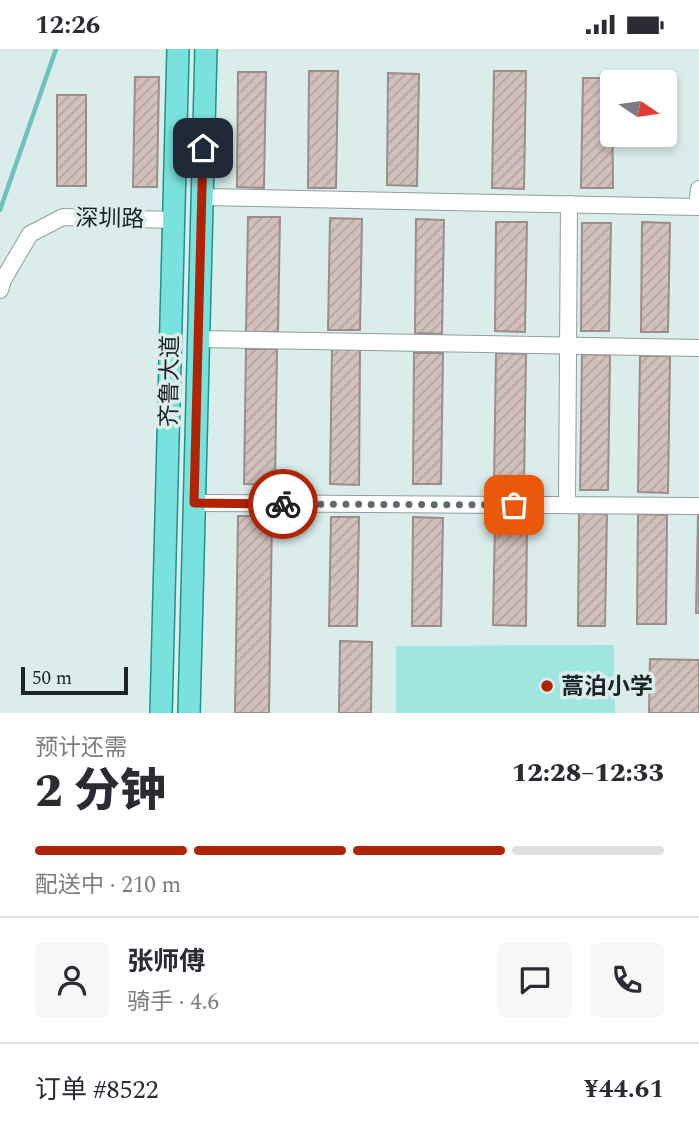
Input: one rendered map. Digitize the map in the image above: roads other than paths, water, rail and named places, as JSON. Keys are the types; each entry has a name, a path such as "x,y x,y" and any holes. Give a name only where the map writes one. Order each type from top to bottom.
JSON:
{"main road":[{"name":"齐鲁大道","path":"161,713 178,49"},
{"name":"齐鲁大道","path":"189,713 206,49"}],"street":[{"path":"202,197 698,207 699,189"},
{"path":"567,505 569,204"},
{"name":"深圳路","path":"0,290 30,234 63,217 173,220"},
{"path":"198,339 699,348"},
{"path":"194,503 699,506"}],"waterway":[{"name":"深圳路","path":"0,210 56,49"}],"place":[{"name":"蒿泊小学","path":"547,686"}]}
